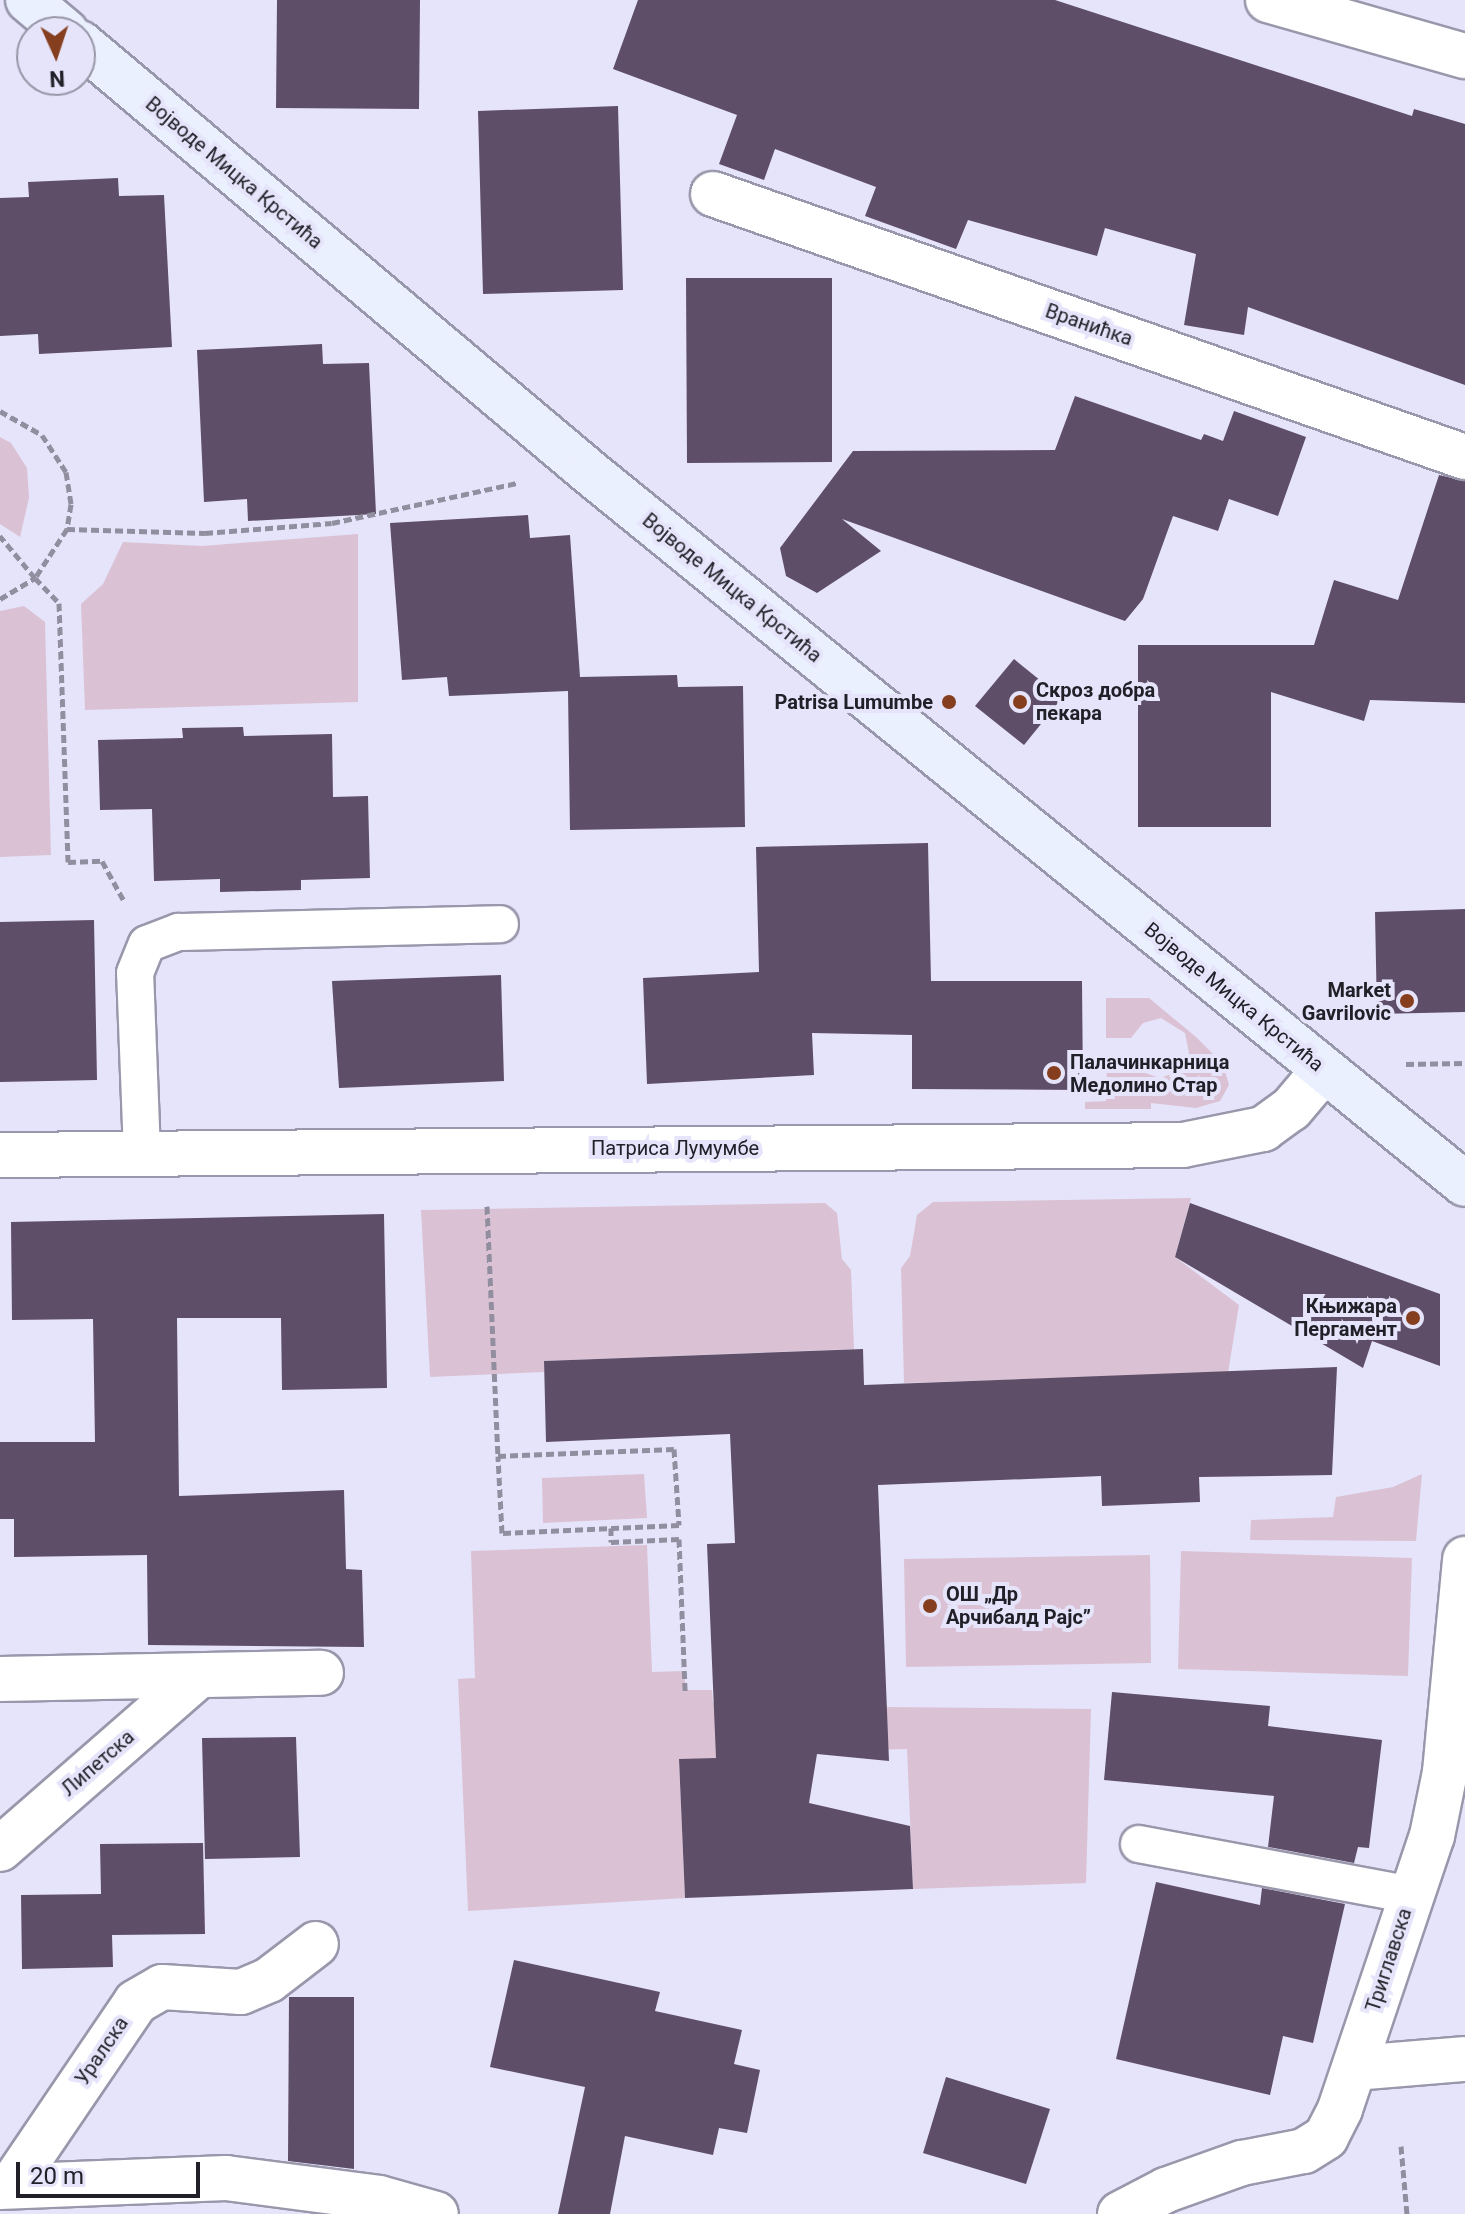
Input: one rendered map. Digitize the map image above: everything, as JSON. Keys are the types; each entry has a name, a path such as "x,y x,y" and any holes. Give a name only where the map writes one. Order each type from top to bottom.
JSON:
{"street":[{"path":"28,0 47,16"},
{"path":"1268,0 1465,56"},
{"name":"Војводе Мицка Крстића","path":"96,56 588,471 1465,1184"},
{"name":"Вранићка","path":"713,194 1465,457"},
{"name":"Патриса Лумумбе","path":"0,1155 1183,1145 1263,1129 1291,1109 1324,1070"},
{"name":"Триглавска","path":"1120,2214 1166,2190 1242,2163 1304,2151 1326,2137 1355,2068 1432,1836 1459,1694 1465,1559"},
{"path":"0,1679 321,1673"},
{"name":"Липетска","path":"0,1849 197,1677"},
{"name":"Уралска","path":"6,2186 136,2002 162,1987 241,1992 269,1980 316,1944"},
{"path":"1355,2068 1465,2059"},
{"name":"Уралска","path":"6,2186 226,2178 379,2198 436,2214"}],"lane":[{"path":"142,1153 135,973 147,944 179,932 500,924"},
{"path":"1139,1844 1411,1895"}],"path":[{"path":"0,411 42,435 66,472 71,504 67,529 35,578 0,599"},
{"path":"67,529 205,533 332,523 521,482"},
{"path":"0,536 59,603 68,862 102,861"},
{"path":"1402,1064 1465,1063"},
{"path":"487,1205 498,1456 502,1533 679,1525 674,1449 498,1456"},
{"path":"611,1528 611,1542 679,1539 685,1691"},
{"path":"1401,2146 1407,2214"}],"shaded area":[{"path":"0,437 11,443 27,468 29,498 20,537 0,524"},
{"path":"358,534 358,702 85,710 81,604 103,584 123,542 202,546"},
{"path":"24,606 45,622 51,855 0,857 0,611"},
{"path":"1106,998 1149,998 1196,1037 1223,1064 1229,1085 1220,1101 1196,1108 1151,1103 1151,1109 1085,1109 1085,1102 1106,1101 1107,1058 1131,1058 1142,1072 1160,1078 1179,1071 1189,1053 1185,1033 1161,1018 1143,1023 1131,1038 1106,1038"},
{"path":"1191,1198 1175,1257 1239,1305 1228,1373 904,1383 901,1268 910,1256 917,1215 933,1202"},
{"path":"825,1203 837,1213 842,1259 851,1270 854,1349 544,1361 544,1372 430,1377 421,1210"},
{"path":"644,1474 647,1518 543,1523 542,1478"},
{"path":"1422,1474 1416,1541 1250,1540 1251,1520 1333,1517 1336,1497 1393,1487"},
{"path":"647,1545 652,1672 684,1671 686,1690 712,1690 713,1703 744,1702 746,1757 679,1760 685,1898 468,1911 458,1679 475,1678 471,1551"},
{"path":"1181,1551 1412,1558 1408,1676 1178,1669"},
{"path":"1150,1555 1151,1663 906,1667 904,1559"},
{"path":"832,1708 1091,1709 1086,1883 913,1889 907,1749 834,1751"}],"building":[{"path":"277,0 420,0 419,109 276,108"},
{"path":"638,0 1055,0 1412,116 1414,109 1465,124 1465,385 1248,307 1244,335 1184,325 1196,254 1105,228 1097,256 968,220 956,249 865,216 876,187 775,149 764,180 719,164 737,115 613,69"},
{"path":"618,106 623,290 483,294 478,111"},
{"path":"118,178 119,196 164,195 172,347 39,354 38,334 0,336 0,198 29,197 28,182"},
{"path":"686,278 832,278 832,462 687,463"},
{"path":"322,344 323,364 369,363 376,514 248,521 247,499 204,502 197,350"},
{"path":"1075,396 1201,440 1204,434 1223,441 1234,411 1306,437 1278,516 1229,499 1218,531 1173,516 1143,599 1125,621 842,519 881,551 817,593 786,576 780,548 853,451 1055,450"},
{"path":"1439,475 1465,481 1465,703 1370,700 1364,721 1271,692 1271,827 1138,827 1138,645 1314,645 1334,580 1398,600"},
{"path":"528,515 530,538 570,535 580,677 677,675 678,687 743,686 745,827 570,830 568,691 449,696 447,677 402,680 390,523"},
{"path":"1014,659 1062,698 1024,745 975,706"},
{"path":"243,727 244,736 332,734 333,797 368,796 370,878 301,880 301,890 220,892 220,879 154,881 152,809 100,810 98,740 183,738 182,728"},
{"path":"928,843 931,981 1082,981 1083,1090 912,1089 912,1035 812,1033 814,1075 647,1084 643,978 759,972 756,847"},
{"path":"1465,909 1465,1012 1377,1014 1375,912"},
{"path":"94,920 97,1080 0,1082 0,922"},
{"path":"501,975 504,1081 339,1088 332,981"},
{"path":"1190,1203 1440,1294 1440,1366 1372,1341 1363,1368 1175,1257"},
{"path":"384,1214 387,1388 282,1390 281,1318 177,1318 179,1496 344,1490 346,1569 362,1570 364,1647 148,1645 147,1555 14,1557 14,1519 0,1519 0,1442 95,1442 93,1319 12,1320 11,1222"},
{"path":"863,1349 864,1385 1337,1367 1332,1475 1199,1477 1200,1502 1102,1506 1101,1476 878,1485 889,1761 817,1754 809,1803 910,1826 913,1889 685,1898 679,1759 716,1758 707,1544 735,1543 730,1434 546,1442 544,1361"},
{"path":"1112,1692 1270,1706 1268,1726 1382,1740 1369,1848 1358,1847 1354,1863 1268,1847 1274,1796 1104,1780"},
{"path":"296,1737 300,1857 205,1859 202,1738"},
{"path":"203,1843 205,1934 112,1935 113,1967 22,1969 21,1895 101,1894 100,1844"},
{"path":"1156,1882 1260,1905 1262,1888 1345,1904 1313,2043 1283,2036 1270,2095 1116,2059"},
{"path":"514,1960 660,1992 655,2011 742,2030 734,2064 760,2070 747,2133 719,2128 713,2155 625,2136 610,2214 558,2214 585,2087 490,2067"},
{"path":"289,1997 354,1997 354,2169 288,2161"},
{"path":"946,2077 1050,2109 1026,2184 923,2153"}],"place":[{"name":"Patrisa Lumumbe","path":"949,702"},
{"name":"Скроз добра пекара","path":"1020,702"},
{"name":"Market Gavrilovic","path":"1407,1001"},
{"name":"Палачинкарница Медолино Стар","path":"1054,1073"},
{"name":"Књижара Пергамент","path":"1413,1318"},
{"name":"ОШ „Др Арчибалд Рајс”","path":"930,1606"}]}
